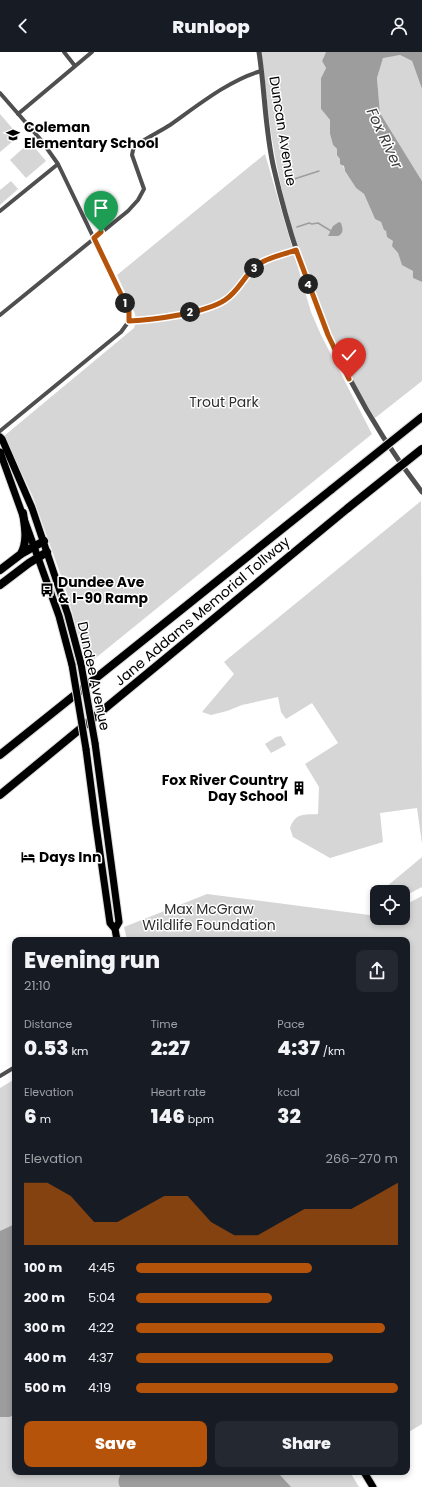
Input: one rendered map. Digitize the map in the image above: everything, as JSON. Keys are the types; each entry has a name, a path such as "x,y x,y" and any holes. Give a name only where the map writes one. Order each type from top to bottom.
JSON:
{"highway":[{"name":"Jane Addams Memorial Tollway","path":"0,754 422,417"},
{"name":"Jane Addams Memorial Tollway","path":"0,795 348,508 422,449"},
{"path":"21,554 26,533 23,513"},
{"path":"0,570 21,554 44,541"},
{"path":"0,586 29,563 48,552"}],"main road":[{"name":"Dundee Avenue","path":"0,438 2,439 32,508 48,552 68,615 80,664 95,743 119,922 115,929"},
{"name":"Dundee Avenue","path":"0,452 60,616 72,665 86,749 110,923 115,929 116,937"},
{"path":"366,1475 373,1487"}],"street":[{"path":"64,52 75,66"},
{"path":"18,114 92,52"},
{"name":"Duncan Avenue","path":"259,52 274,168 296,250 322,322 349,379 380,434 422,492"},
{"path":"0,316 132,207 142,194 144,186 132,155 132,150 140,142 239,80 261,71"},
{"path":"0,93 47,148 58,164 129,311 129,321 121,332 0,431"},
{"path":"0,211 58,164"},
{"path":"129,321 148,320 191,312 223,302 234,293 252,271 260,264 296,250"},
{"path":"0,1076 12,1069"}],"green space":[{"path":"261,52 326,52 322,61 326,68 321,78 321,109 330,120 330,134 333,145 337,149 345,171 356,188 364,194 375,219 381,222 384,229 393,241 393,246 398,253 402,264 413,271 413,278 422,282 422,381 375,418 338,351 322,314 295,238 284,200 276,162"},
{"path":"400,55 412,61 422,89 422,181 380,113 377,78 383,57"},
{"path":"0,114 19,136 0,152"},
{"path":"30,142 46,161 26,178 10,160"},
{"name":"Trout Park","path":"265,154 311,312 321,335 372,434 87,665 65,587 33,497 4,436 134,328 136,320 135,314 117,275"},
{"path":"11,181 18,189 0,205 0,190"},
{"path":"421,501 422,844 417,808 380,813 383,842 330,858 293,837 290,828 295,819 301,815 318,814 319,787 305,764 338,743 312,703 286,719 281,712 278,697 242,705 211,715 202,712 234,674 224,662"},
{"path":"281,736 286,745 271,753 265,744 276,737"},
{"path":"422,857 422,887 410,893 410,885 388,885"},
{"name":"Max McGraw Wildlife Foundation","path":"207,894 370,915 370,925 410,925 410,902 422,896 422,1424 410,1431 410,937 126,937 124,927"},
{"path":"12,1081 12,1475 352,1475 359,1487 0,1487 0,1088"}],"water":[{"name":"Fox River","path":"326,52 422,52 422,89 412,61 400,55 383,58 377,78 380,113 422,181 422,282 413,278 413,271 402,265 398,253 392,246 393,241 387,237 386,231 384,230 381,222 375,219 364,194 356,188 345,171 344,166 340,164 337,149 333,145 330,134 330,120 321,109 321,78 326,68 322,61"},
{"path":"339,222 341,223 342,227 341,234 338,236 328,236 333,226"},
{"path":"12,1225 12,1416 9,1417 0,1417 0,1231"},
{"path":"120,1475 280,1475 291,1487 120,1487"}],"waterway":[{"path":"286,185 288,181 319,171"},
{"path":"297,227 309,223 318,223 331,231"}],"place":[{"name":"Coleman Elementary School","path":"13,135"},
{"name":"Dundee Ave & I-90 Ramp","path":"47,590"},
{"name":"Fox River Country Day School","path":"299,788"},
{"name":"Days Inn","path":"28,857"}],"route":[{"path":"101,232 94,238 129,311 129,321 148,320 191,312 223,302 234,293 255,267 264,261 296,250 328,335 349,379"}]}
